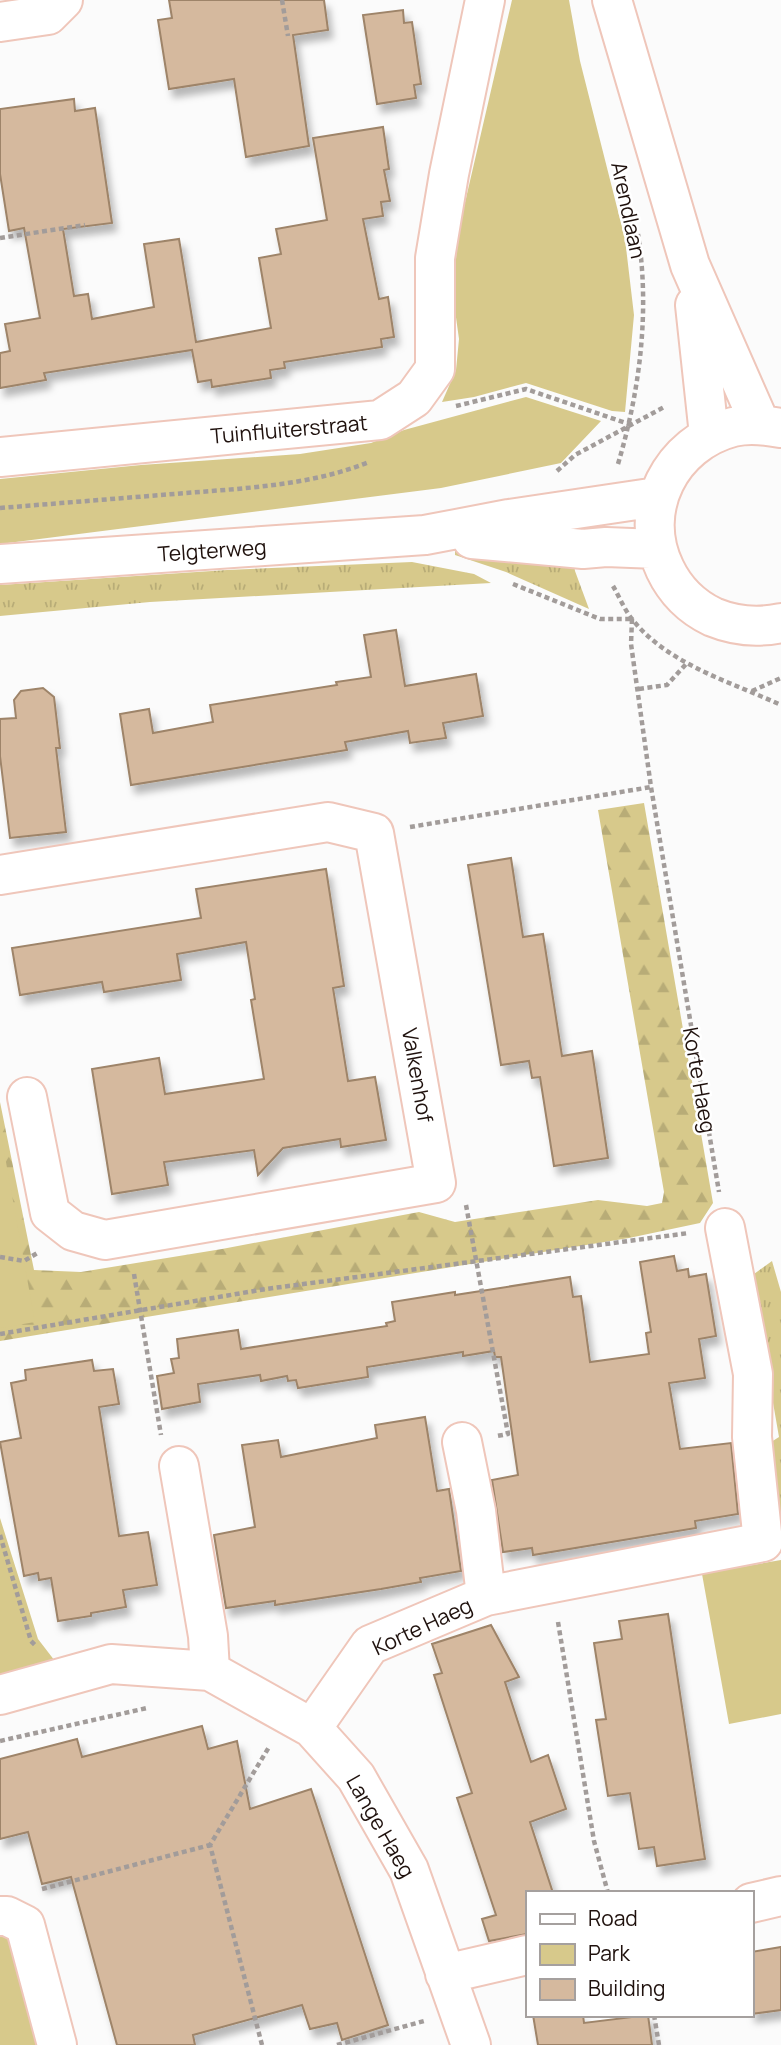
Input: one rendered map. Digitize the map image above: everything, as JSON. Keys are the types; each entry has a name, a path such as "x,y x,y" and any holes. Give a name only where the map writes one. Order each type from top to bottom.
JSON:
{"street":[{"path":"0,22 48,15 63,0"},
{"name":"Tuinfluiterstraat","path":"0,457 380,421 414,398 435,369 435,258 449,174 485,0"},
{"name":"Arendlaan","path":"612,0 690,265 770,426"},
{"name":"Arendlaan","path":"690,265 709,435"},
{"path":"770,426 736,426 709,435 691,447 675,464 657,497 654,533 657,549 670,579 685,598 704,613 727,622 751,626 781,624"},
{"name":"Telgterweg","path":"0,564 425,536 509,519 657,497"},
{"name":"Telgterweg","path":"425,536 583,549 657,549"},
{"path":"0,875 328,822 374,833"},
{"name":"Valkenhof","path":"374,833 436,1183"},
{"path":"27,1097 50,1213 73,1231 105,1240 436,1183"},
{"name":"Korte Haeg","path":"301,1721 370,1645 486,1596 772,1541 752,1437 753,1374 725,1228"},
{"name":"Korte Haeg","path":"462,1442 476,1511 486,1596"},
{"path":"179,1466 208,1636 210,1671"},
{"name":"Lange Haeg","path":"0,1695 111,1664 210,1671 301,1721 356,1777 409,1870 465,2028"},
{"path":"753,1903 781,1896"},
{"path":"0,1916 8,1916 25,1925 57,2045"},
{"path":"445,1974 526,1955"}],"path":[{"path":"282,0 288,36"},
{"name":"Arendlaan","path":"456,406 526,389 630,425 645,317 635,224"},
{"path":"0,239 85,225"},
{"path":"414,398 437,411 456,406"},
{"path":"448,414 461,398"},
{"path":"0,508 219,491 308,480 346,471 380,457"},
{"path":"510,583 600,619 632,619 686,664 781,705"},
{"name":"Korte Haeg","path":"632,619 631,644 651,787 725,1228"},
{"path":"639,689 667,685 686,664"},
{"path":"751,691 781,678"},
{"path":"374,833 651,787"},
{"path":"436,1183 465,1198 508,1434 462,1442"},
{"path":"0,1335 266,1289 725,1228"},
{"path":"127,1236 167,1468 179,1466"},
{"path":"0,1535 32,1641 63,1677"},
{"path":"551,1583 594,1841 607,1891"},
{"path":"0,1741 160,1705"},
{"path":"39,1889 210,1845 301,1721"},
{"path":"210,1845 262,2045"},
{"path":"654,2017 659,2045"},
{"path":"337,2045 465,2028"}],"green space":[{"path":"512,0 569,0 580,61 625,239 634,315 625,412 612,411 526,383 474,397 442,402 456,370 459,339 454,303 457,237"},
{"path":"526,397 601,421 561,463 441,488 0,544 0,479 141,465 300,454 371,443 404,430"},
{"path":"455,550 573,558 589,609 506,572 455,555"},
{"path":"412,562 474,574 491,583 150,602 0,616 0,585 227,570"},
{"path":"644,803 713,1203 700,1223 629,1238 0,1341 0,1102 34,1270 81,1272 419,1212 455,1222 598,1200 647,1206 662,1203 664,1192 598,810"},
{"path":"0,1129 35,1322 0,1328"},
{"path":"772,1261 781,1292 781,1515 767,1462 768,1444 779,1437 753,1288 754,1274"},
{"path":"0,1518 38,1639 58,1665 0,1677"},
{"path":"781,1560 781,1714 729,1724 702,1574"},
{"path":"0,1935 23,1945 50,2045 0,2045"}],"building":[{"path":"169,0 324,0 328,30 293,35 309,146 246,157 234,79 169,89 158,20 172,18"},
{"path":"403,10 404,23 412,22 421,84 414,85 416,98 377,104 363,15"},
{"path":"74,99 75,111 95,108 112,223 63,229 74,296 88,294 92,319 154,307 144,244 179,239 196,342 271,328 259,258 281,254 276,229 327,220 313,138 383,127 389,169 384,170 390,201 381,202 383,216 363,219 379,299 388,297 394,337 381,339 382,347 284,362 285,368 270,370 271,378 212,387 211,380 198,382 192,350 44,373 46,380 0,388 0,353 10,351 5,324 40,318 24,228 9,231 0,174 0,109"},
{"path":"396,630 405,686 476,674 483,716 443,723 446,738 410,743 408,731 345,742 347,750 131,785 120,714 149,709 153,733 213,722 210,705 371,677 364,635"},
{"path":"43,688 54,697 60,748 56,748 66,832 10,838 0,756 0,719 16,718 14,700 21,691"},
{"path":"511,858 523,937 543,934 562,1056 592,1051 608,1158 554,1166 540,1077 532,1078 529,1061 501,1065 468,865"},
{"path":"326,869 344,986 333,988 348,1081 375,1077 386,1140 341,1147 340,1139 283,1148 258,1175 254,1150 164,1162 168,1185 112,1194 92,1069 159,1058 165,1094 264,1079 251,1000 255,999 246,942 177,954 181,980 104,992 102,982 20,995 12,948 201,918 196,889"},
{"path":"674,1256 677,1271 688,1269 689,1277 706,1274 716,1336 699,1339 705,1378 669,1383 680,1449 731,1443 738,1514 695,1521 696,1528 533,1555 532,1548 503,1552 492,1480 518,1475 501,1357 495,1357 494,1351 463,1356 463,1352 367,1367 368,1377 298,1388 296,1380 288,1381 287,1376 261,1381 260,1375 198,1384 200,1402 162,1409 157,1376 174,1373 171,1359 179,1358 177,1339 238,1330 241,1349 387,1326 386,1323 395,1321 392,1302 570,1277 573,1297 581,1296 590,1362 649,1354 646,1333 651,1332 640,1262"},
{"path":"92,1360 94,1371 113,1369 119,1404 99,1407 119,1536 148,1532 157,1585 123,1590 126,1607 58,1621 51,1578 39,1580 38,1573 24,1576 0,1442 21,1438 11,1383 26,1380 25,1370"},
{"path":"425,1417 437,1491 449,1489 461,1571 420,1578 421,1582 381,1589 275,1605 275,1601 226,1608 214,1535 255,1527 242,1445 278,1440 281,1457 377,1438 375,1425"},
{"path":"668,1614 705,1859 657,1866 654,1847 639,1849 630,1793 608,1796 596,1720 606,1719 594,1643 622,1639 619,1621"},
{"path":"491,1625 519,1677 505,1682 531,1762 548,1755 566,1809 530,1822 552,1891 526,1891 526,1934 489,1941 482,1919 496,1915 457,1798 472,1793 434,1675 442,1673 432,1644"},
{"path":"202,1726 208,1749 237,1741 250,1809 311,1789 388,2025 342,2040 337,2023 310,2029 302,2005 193,2035 195,2045 117,2045 71,1877 42,1884 28,1832 0,1839 0,1759 77,1739 82,1757"},
{"path":"781,1947 781,2010 753,2014 753,1952"},
{"path":"533,2017 583,2017 584,2023 648,2017 652,2045 538,2045"}]}
